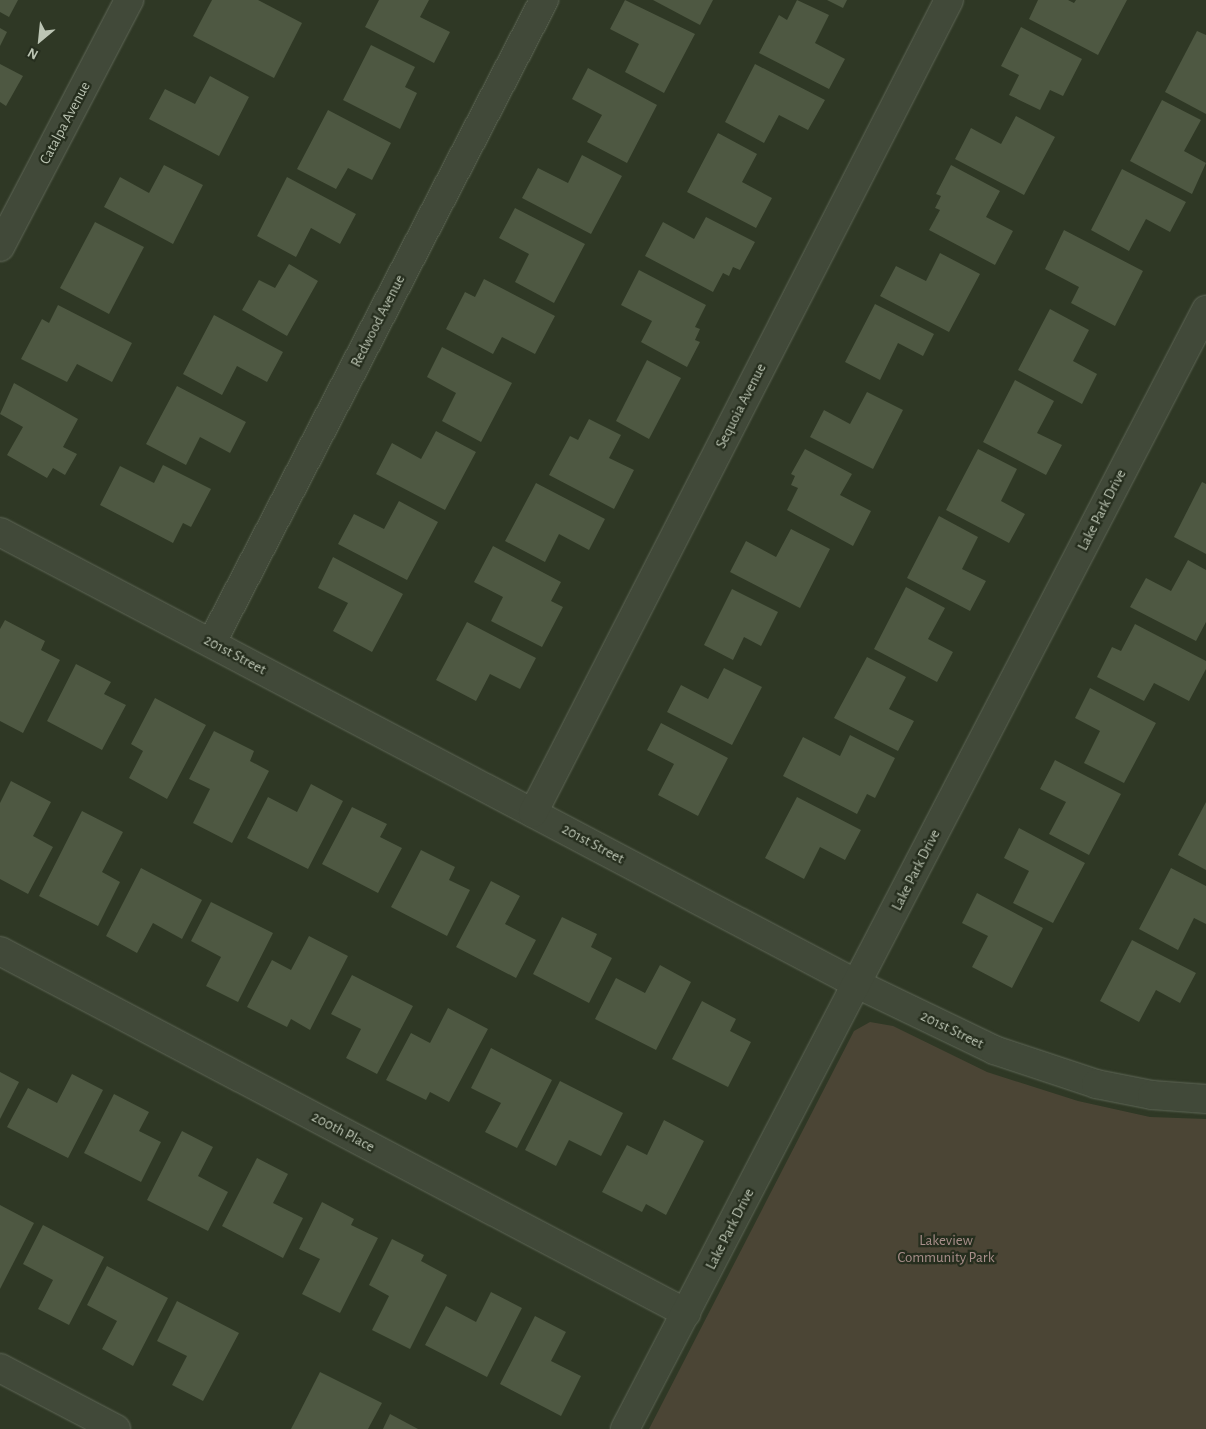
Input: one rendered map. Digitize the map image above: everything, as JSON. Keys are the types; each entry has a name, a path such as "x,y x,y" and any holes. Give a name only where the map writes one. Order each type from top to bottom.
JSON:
{"street":[{"name":"Catalpa Avenue","path":"0,247 129,0"},
{"name":"Redwood Avenue","path":"212,642 544,0"},
{"name":"Sequoia Avenue","path":"533,813 949,0"},
{"name":"Lake Park Drive","path":"624,1429 1206,310"},
{"name":"201st Street","path":"0,532 212,642 857,984 994,1050 1045,1070 1133,1091 1206,1099"},
{"name":"200th Place","path":"0,951 686,1313"},
{"path":"0,1368 76,1420 116,1429"}],"green space":[{"name":"Lakeview Community Park","path":"870,1022 893,1026 987,1072 1078,1101 1150,1117 1206,1119 1206,1429 649,1429 854,1031"}],"building":[{"path":"0,0 18,0 9,17 0,12"},
{"path":"212,0 258,0 302,23 274,78 193,36"},
{"path":"379,0 429,0 420,17 450,32 434,63 365,27"},
{"path":"625,0 695,34 664,93 625,72 639,44 610,29"},
{"path":"653,0 713,0 700,25"},
{"path":"797,0 829,15 815,43 845,59 829,89 759,53 779,15 787,20"},
{"path":"827,0 847,0 843,8"},
{"path":"1038,0 1068,0 1074,3 1076,0 1127,0 1098,55 1029,19"},
{"path":"1021,27 1082,59 1063,96 1050,90 1040,110 1009,95 1019,75 1001,66"},
{"path":"0,28 7,32 0,46"},
{"path":"1197,31 1206,35 1206,114 1165,92"},
{"path":"371,45 415,67 405,87 417,93 400,129 343,100"},
{"path":"0,64 23,76 6,106 0,102"},
{"path":"755,64 825,100 808,130 779,115 764,143 725,122"},
{"path":"588,68 657,105 627,163 587,142 602,115 572,99"},
{"path":"210,76 249,97 219,156 149,119 165,89 195,104"},
{"path":"1162,100 1201,120 1184,151 1206,163 1192,194 1130,161"},
{"path":"328,110 391,143 372,180 348,168 336,189 297,169"},
{"path":"1016,116 1055,137 1024,195 955,159 971,128 1001,144"},
{"path":"718,133 757,154 742,182 772,198 756,228 687,192"},
{"path":"582,155 622,176 591,234 522,198 538,168 568,183"},
{"path":"164,165 203,185 173,244 104,207 120,177 149,193"},
{"path":"951,165 1000,191 986,217 1013,231 995,265 929,230 940,210 935,208 941,196 936,194"},
{"path":"1122,169 1186,202 1170,232 1146,219 1129,251 1091,230"},
{"path":"287,177 356,214 340,244 311,228 296,257 257,236"},
{"path":"515,208 585,244 554,303 515,282 529,254 499,238"},
{"path":"706,217 755,242 740,270 733,267 729,276 723,273 713,292 645,256 663,222 694,239"},
{"path":"95,222 144,247 109,314 60,288"},
{"path":"1064,230 1143,271 1115,326 1071,303 1079,287 1045,269"},
{"path":"940,253 980,274 949,332 880,296 896,266 926,281"},
{"path":"289,264 318,281 287,336 242,310 259,280 275,288"},
{"path":"639,270 706,305 695,327 700,329 695,340 700,342 687,367 641,342 652,321 621,305"},
{"path":"484,279 555,316 535,354 502,337 493,354 446,329 465,292 475,297"},
{"path":"875,304 934,334 923,356 898,343 880,380 845,362"},
{"path":"58,305 132,343 112,382 77,364 67,382 21,359 42,319 49,323"},
{"path":"1050,309 1089,330 1073,361 1097,374 1082,404 1018,370"},
{"path":"214,315 283,352 267,382 237,366 222,395 183,374"},
{"path":"442,347 512,383 481,442 442,421 456,393 427,377"},
{"path":"647,360 681,378 649,439 616,421"},
{"path":"1015,380 1054,401 1037,433 1062,445 1046,475 983,442"},
{"path":"14,383 78,419 63,447 77,454 65,475 53,468 47,478 7,455 23,427 0,414"},
{"path":"177,386 246,422 230,453 200,437 186,465 146,444"},
{"path":"867,392 903,410 873,469 810,437 824,410 850,424"},
{"path":"589,419 621,435 609,458 634,470 614,509 549,475 570,436 578,440"},
{"path":"436,431 476,452 445,510 376,474 392,443 421,459"},
{"path":"805,449 852,474 840,495 871,511 853,546 787,510 798,488 791,485 795,476 791,474"},
{"path":"978,449 1017,469 1001,501 1025,514 1009,543 946,510"},
{"path":"163,465 211,489 191,527 183,523 173,543 100,505 120,466 154,483"},
{"path":"1202,482 1206,484 1206,554 1174,537"},
{"path":"536,483 605,519 589,550 559,534 545,562 505,541"},
{"path":"399,501 438,522 407,580 338,544 354,514 384,529"},
{"path":"939,516 978,537 962,569 986,581 970,611 907,578"},
{"path":"791,529 830,549 800,608 730,572 746,541 776,557"},
{"path":"493,546 561,582 551,601 563,607 542,647 491,621 503,597 474,582"},
{"path":"333,557 403,594 372,652 333,631 348,603 318,588"},
{"path":"1188,560 1206,570 1206,622 1196,641 1130,607 1146,578 1171,591"},
{"path":"906,587 945,608 928,639 953,652 937,682 874,649"},
{"path":"732,589 778,612 761,646 744,637 733,660 704,645"},
{"path":"5,620 45,641 41,650 60,660 23,733 0,721 0,629"},
{"path":"467,622 536,658 520,689 490,674 476,701 436,680"},
{"path":"1135,624 1206,661 1206,669 1189,701 1154,683 1144,701 1097,677 1112,647 1121,651"},
{"path":"867,657 906,677 889,709 914,721 898,751 834,718"},
{"path":"76,664 111,682 104,694 126,705 102,750 47,721"},
{"path":"724,668 762,687 732,745 667,712 681,685 708,699"},
{"path":"1090,688 1156,723 1124,783 1084,763 1100,731 1075,718"},
{"path":"155,698 206,725 167,799 129,778 143,751 131,744"},
{"path":"661,723 728,758 698,816 658,795 674,764 647,750"},
{"path":"214,731 254,751 250,761 269,771 232,843 193,823 210,789 189,779"},
{"path":"850,735 895,758 875,798 867,794 857,814 783,776 803,737 840,756"},
{"path":"1055,760 1121,794 1089,855 1049,834 1066,802 1040,789"},
{"path":"11,781 51,802 33,836 53,847 28,894 0,879 0,803"},
{"path":"311,784 343,801 308,869 247,838 268,797 297,812"},
{"path":"797,797 861,830 845,860 820,847 804,879 765,858"},
{"path":"1206,802 1206,870 1178,855"},
{"path":"352,807 387,824 380,837 402,848 378,893 322,864"},
{"path":"82,811 123,832 102,872 120,882 98,926 39,896"},
{"path":"1019,828 1085,863 1053,923 1013,903 1029,871 1004,858"},
{"path":"421,850 455,867 449,880 470,890 447,936 391,907"},
{"path":"141,868 202,900 182,939 153,923 137,953 106,936"},
{"path":"1171,868 1206,886 1206,924 1194,918 1178,950 1139,929"},
{"path":"491,881 520,896 505,924 536,940 516,978 456,947"},
{"path":"977,893 1043,928 1012,988 972,967 988,936 962,923"},
{"path":"211,902 273,933 238,1002 206,986 221,957 191,941"},
{"path":"562,917 597,934 591,947 612,958 589,1003 533,974"},
{"path":"309,936 348,956 310,1030 291,1019 287,1027 247,1007 272,960 291,970"},
{"path":"1132,940 1196,973 1180,1003 1156,990 1139,1022 1100,1001"},
{"path":"660,965 691,982 656,1050 595,1019 616,978 645,993"},
{"path":"352,975 413,1006 377,1074 346,1058 361,1029 331,1014"},
{"path":"702,1001 736,1019 730,1031 751,1042 728,1087 672,1059"},
{"path":"448,1008 488,1029 449,1102 430,1092 426,1100 386,1080 411,1033 430,1043"},
{"path":"491,1048 552,1080 517,1148 485,1132 501,1103 471,1088"},
{"path":"0,1072 19,1082 0,1119"},
{"path":"72,1074 103,1090 68,1158 7,1127 28,1088 57,1103"},
{"path":"560,1081 623,1113 601,1156 569,1140 556,1166 525,1150"},
{"path":"114,1094 149,1112 139,1131 161,1142 141,1182 84,1153"},
{"path":"664,1120 704,1141 666,1215 646,1204 642,1212 602,1192 627,1145 647,1155"},
{"path":"182,1131 213,1147 198,1176 228,1192 208,1231 147,1200"},
{"path":"257,1158 288,1174 273,1203 303,1218 283,1258 222,1226"},
{"path":"322,1202 354,1219 351,1225 378,1238 340,1313 302,1294 320,1259 299,1249"},
{"path":"0,1205 34,1223 0,1289"},
{"path":"43,1225 104,1257 69,1325 38,1309 53,1280 23,1264"},
{"path":"392,1239 424,1255 421,1261 447,1275 410,1349 372,1330 389,1296 369,1285"},
{"path":"107,1266 168,1298 133,1366 102,1349 117,1321 87,1305"},
{"path":"491,1292 522,1308 487,1377 425,1345 446,1306 476,1322"},
{"path":"177,1301 239,1333 203,1401 172,1385 187,1356 157,1341"},
{"path":"535,1316 566,1332 551,1361 581,1376 561,1416 500,1384"},
{"path":"320,1372 382,1403 368,1429 291,1429"},
{"path":"390,1414 418,1429 383,1429"}]}
